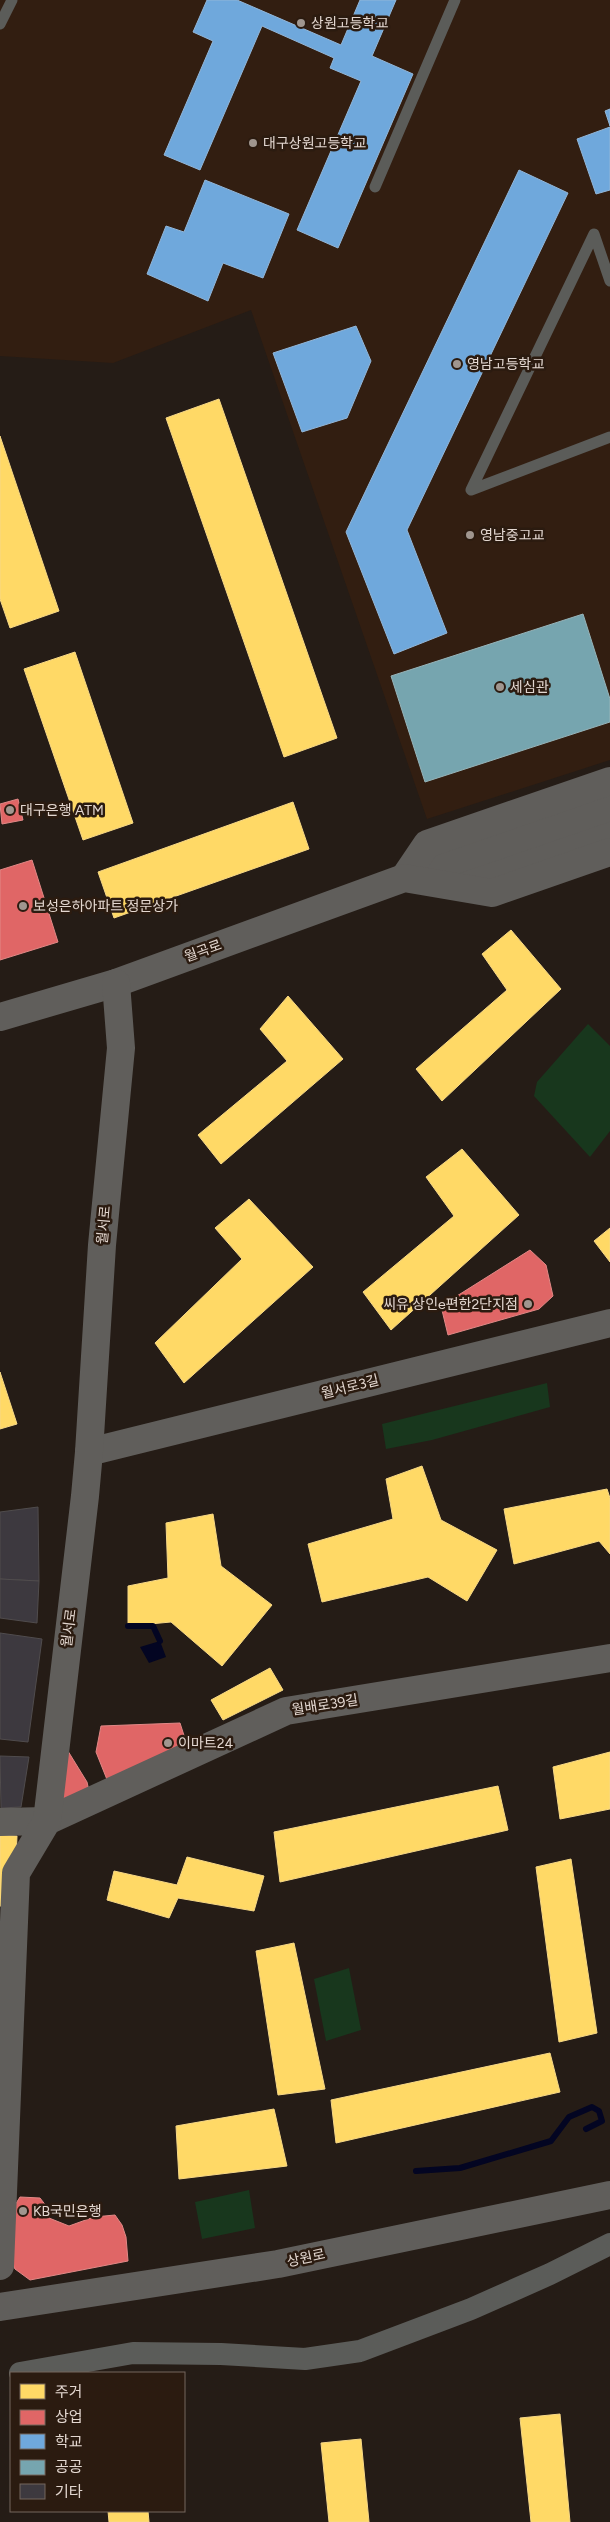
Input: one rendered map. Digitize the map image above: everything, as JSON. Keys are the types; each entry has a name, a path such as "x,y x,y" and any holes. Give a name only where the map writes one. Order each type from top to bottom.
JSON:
{"street":[{"path":"610,781 427,844 404,878 492,893 610,852"},
{"name":"월곡로","path":"0,1017 116,983 404,878 610,806"},
{"name":"월곡로","path":"404,878 482,873 610,831"},
{"name":"월서로","path":"0,2266 16,1873 47,1821 90,1452 102,1244 121,1048 116,983"},
{"name":"월서로3길","path":"90,1452 610,1323"},
{"name":"월배로39길","path":"0,1822 47,1821 286,1711 610,1658"},
{"name":"상원로","path":"0,2307 278,2264 610,2195"},
{"path":"26,2372 132,2353 222,2354 305,2358 360,2351 471,2309 550,2274 610,2244"}],"lane":[{"path":"0,24 12,0"},
{"path":"375,187 455,0"},
{"path":"610,281 594,234 472,490 610,437"}],"shaded area":[{"path":"0,0 610,0 610,760 427,819 251,310 113,363 0,356"}],"green space":[{"path":"588,1024 610,1046 610,1131 590,1157 534,1096 537,1082"},
{"path":"547,1383 550,1407 432,1440 386,1449 382,1424"},
{"path":"349,1968 361,2030 326,2041 314,1979"},
{"path":"249,2190 255,2228 202,2239 195,2202"}],"water":[{"path":"160,1641 166,1657 149,1663 140,1647"}],"building: 주거":[{"path":"219,399 337,738 284,757 166,418"},
{"path":"0,436 59,611 10,628 0,599"},
{"path":"75,652 133,823 83,840 24,669"},
{"path":"293,802 309,849 114,918 98,872"},
{"path":"511,930 561,989 442,1101 416,1069 507,990 482,954"},
{"path":"288,996 343,1059 221,1164 198,1135 287,1061 260,1029"},
{"path":"462,1149 519,1215 391,1330 363,1292 454,1216 426,1177"},
{"path":"249,1199 313,1267 184,1383 155,1343 242,1259 215,1228"},
{"path":"610,1228 610,1262 594,1241"},
{"path":"0,1372 17,1424 0,1429"},
{"path":"422,1466 441,1520 497,1550 467,1601 428,1577 322,1602 308,1544 393,1519 386,1479"},
{"path":"607,1489 610,1498 610,1554 599,1541 514,1564 504,1509"},
{"path":"213,1514 221,1566 272,1605 222,1666 171,1622 128,1626 128,1586 168,1578 166,1523"},
{"path":"270,1668 283,1690 223,1720 211,1700"},
{"path":"610,1752 610,1809 560,1819 553,1767"},
{"path":"498,1786 508,1830 280,1882 274,1832"},
{"path":"0,1835 17,1836 14,1907 0,1906"},
{"path":"187,1857 264,1876 254,1911 178,1898 169,1918 107,1900 114,1871 177,1885"},
{"path":"571,1859 597,2033 559,2042 536,1867"},
{"path":"294,1943 325,2089 278,2095 256,1951"},
{"path":"550,2053 560,2092 336,2143 331,2100"},
{"path":"274,2109 287,2166 179,2179 176,2126"},
{"path":"560,2414 570,2522 531,2522 520,2418"},
{"path":"361,2439 369,2522 329,2522 321,2443"},
{"path":"108,2512 148,2512 149,2522 109,2522"}],"building: 상업":[{"name":"대구은행 ATM","path":"18,799 23,820 2,824 0,804"},
{"name":"보성은하아파트 정문상가","path":"32,860 58,942 0,960 0,870"},
{"path":"530,1250 546,1265 553,1296 539,1309 448,1335 441,1306"},
{"path":"180,1723 188,1748 108,1782 96,1752 101,1726"},
{"path":"63,1743 87,1782 89,1791 60,1806"},
{"path":"20,2197 40,2198 47,2207 49,2218 69,2226 94,2217 115,2215 122,2225 126,2237 128,2261 30,2280 15,2269 12,2263 15,2205"}],"building: 학교":[{"path":"207,0 237,0 341,45 360,0 396,0 372,56 413,74 338,248 297,230 361,81 330,68 334,58 262,26 200,170 164,155 213,41 193,32"},
{"path":"610,109 610,126 605,111"},
{"path":"610,127 610,190 596,194 577,139"},
{"path":"519,170 568,193 407,530 447,633 394,654 346,532"},
{"path":"205,180 289,214 263,278 223,263 208,301 147,274 166,226 184,232"},
{"path":"356,326 371,361 347,418 302,432 273,353"}],"building: 공공":[{"name":"세심관","path":"583,614 610,699 610,722 425,782 391,676"}],"building: 기타":[{"path":"38,1507 39,1581 0,1579 0,1512"},
{"path":"0,1579 39,1581 37,1623 0,1618"},
{"path":"0,1633 42,1639 28,1742 0,1739"},
{"path":"0,1756 29,1757 21,1807 1,1808"}],"waterway":[{"path":"128,1626 153,1626 160,1641"},
{"path":"416,2171 460,2168 551,2141 569,2117 592,2107 599,2111 602,2121 586,2129"}],"place":[{"name":"상원고등학교","path":"301,23"},
{"name":"대구상원고등학교","path":"253,143"},
{"name":"영남고등학교","path":"457,364"},
{"name":"영남중고교","path":"470,535"},
{"name":"세심관","path":"500,687"},
{"name":"대구은행 ATM","path":"10,810"},
{"name":"보성은하아파트 정문상가","path":"23,906"},
{"name":"씨유 상인e편한2단지점","path":"528,1304"},
{"name":"이마트24","path":"168,1743"},
{"name":"KB국민은행","path":"23,2211"}]}
